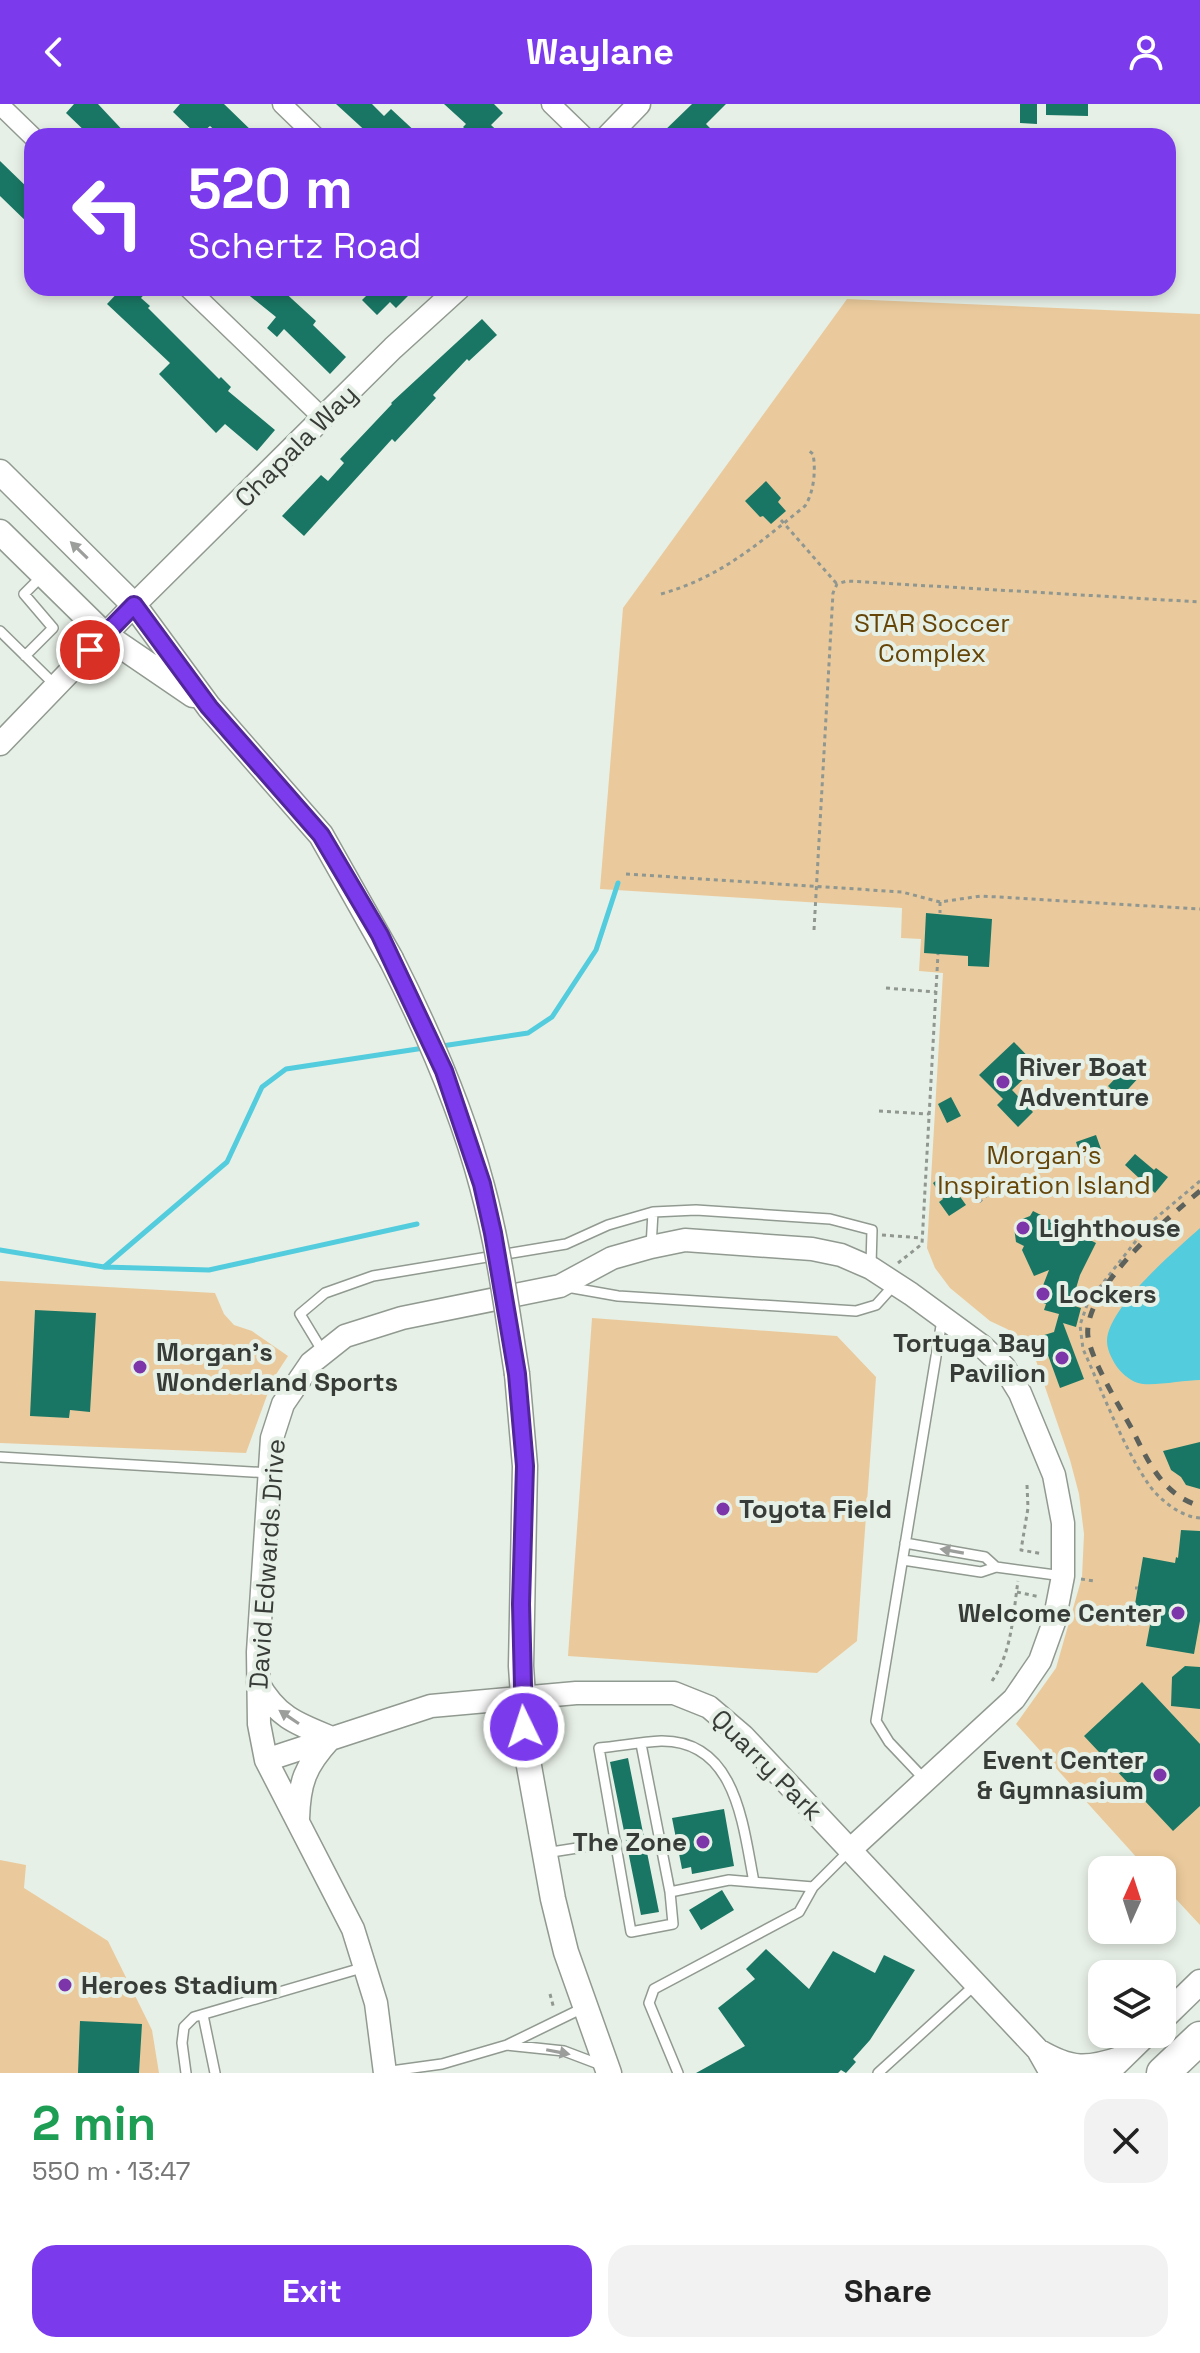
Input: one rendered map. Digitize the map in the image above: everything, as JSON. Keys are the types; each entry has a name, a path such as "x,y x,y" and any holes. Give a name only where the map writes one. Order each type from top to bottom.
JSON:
{"highway":[{"path":"1163,2073 1200,2038"}],"main road":[{"path":"0,472 134,605 209,707 321,835 391,959 444,1071 482,1184 517,1374 525,1466 522,1696 527,1755 566,1952 608,2070"},
{"path":"3,540 105,635 209,707"},
{"path":"1176,2005 1200,1982"},
{"path":"1115,2065 1132,2048"}],"street":[{"path":"282,104 307,128"},
{"path":"551,104 576,128"},
{"path":"616,128 639,104"},
{"path":"0,105 24,128"},
{"path":"196,296 324,419"},
{"name":"Chapala Way","path":"0,744 134,605 393,348 450,296"},
{"name":"David Edwards Drive","path":"384,2073 376,2003 353,1929 266,1760 259,1724 257,1682 272,1438 283,1404 311,1363 345,1336 402,1318 560,1286 612,1258 685,1240 812,1249 841,1255 884,1277 982,1346 1004,1367 1020,1393 1054,1475 1070,1578 1040,1661 1014,1699 851,1849"},
{"path":"257,1682 268,1701 287,1719 332,1738 313,1758 306,1771 299,1793 298,1821"},
{"name":"Quarry Park","path":"266,1760 431,1706 522,1696 634,1691 674,1693 709,1707 743,1736 1038,2050 1051,2073"},
{"name":"Quarry Park","path":"1038,2050 1056,2061 1074,2066 1115,2065"}],"lane":[{"path":"25,656 53,628 24,594 44,575"},
{"path":"0,631 56,686"},
{"path":"324,1353 300,1314 325,1293 373,1276 566,1244 608,1225 653,1212 696,1210 830,1219 872,1230 884,1277 876,1305 856,1311 618,1296 560,1286"},
{"path":"651,1247 653,1212"},
{"path":"926,1781 889,1742 876,1721 942,1317"},
{"path":"0,1457 270,1473"},
{"path":"905,1543 985,1557 996,1567"},
{"path":"903,1560 981,1572 996,1567 1070,1578"},
{"path":"641,1744 670,1892 673,1924 631,1932 599,1748 663,1741 686,1745 711,1758 730,1782 754,1882"},
{"path":"545,1853 616,1842"},
{"path":"678,2073 649,2003 654,1989 799,1912 813,1887 851,1849"},
{"path":"670,1892 729,1880 813,1887"},
{"path":"186,2073 182,2043 184,2027 194,2017 365,1967"},
{"path":"878,2073 976,1983"},
{"path":"384,2073 442,2068 507,2045 585,2007"},
{"path":"203,2015 215,2073"},
{"path":"507,2045 564,2051 608,2070"}],"path":[{"path":"661,594 720,570 746,554 805,506 810,495 814,457 807,449"},
{"path":"782,522 837,584"},
{"path":"814,930 833,593 837,584 847,581 1200,602"},
{"path":"626,874 902,892 940,902 981,896 1200,909"},
{"path":"940,902 940,913"},
{"path":"884,1277 922,1244 938,954"},
{"path":"886,988 936,992"},
{"path":"879,1111 929,1114"},
{"path":"1200,1181 1150,1223 1088,1302 1080,1325 1083,1349 1150,1486 1169,1505 1193,1518 1200,1518"},
{"path":"979,1202 996,1188"},
{"path":"872,1234 922,1238"},
{"path":"1027,1485 1028,1508 1021,1550 1046,1554"},
{"path":"992,1681 1001,1667 1008,1643 1020,1570"},
{"path":"1070,1578 1094,1581"},
{"path":"1017,1592 1040,1597"},
{"path":"550,1994 554,2008"}],"green space":[{"name":"STAR Soccer Complex","path":"847,299 1200,314 1200,1925 1176,1899 1176,1856 1135,1856 1016,1724 1056,1668 1082,1577 1084,1534 1079,1494 1070,1460 1031,1346 990,1321 950,1288 935,1268 927,1248 943,973 919,971 921,939 901,938 902,908 600,889 623,608"},
{"name":"Morgan’s Wonderland Sports","path":"0,1281 215,1293 224,1314 234,1325 252,1331 288,1356 273,1379 246,1453 0,1443"},
{"name":"Toyota Field","path":"592,1318 837,1336 876,1377 857,1641 817,1673 568,1656"},
{"name":"Heroes Stadium","path":"0,1860 26,1865 24,1888 108,1941 152,2030 159,2073 0,2073"}],"water":[{"path":"1200,1228 1200,1380 1151,1384 1135,1382 1119,1370 1111,1356 1107,1341 1110,1328 1144,1280"}],"building":[{"path":"74,104 98,104 120,128 82,128 66,113"},
{"path":"180,104 224,104 249,128 190,128 173,112"},
{"path":"336,104 372,104 384,116 391,109 411,128 362,128"},
{"path":"444,104 494,104 503,113 491,125 494,128 464,128 466,124"},
{"path":"692,104 726,104 706,124 710,128 667,128"},
{"path":"1020,104 1037,104 1037,124 1020,123"},
{"path":"1046,104 1088,104 1088,116 1046,115"},
{"path":"0,161 24,184 24,219 0,196"},
{"path":"114,296 143,296 141,298 150,306 148,308 219,379 221,377 231,387 228,391 275,430 257,451 225,424 216,433 159,374 170,363 107,304"},
{"path":"250,296 289,296 316,321 313,325 346,357 330,374 284,329 277,337 267,328 276,317"},
{"path":"366,296 408,296 396,308 390,302 377,315 362,300"},
{"path":"482,319 497,335 469,361 467,359 433,395 436,398 395,442 392,439 304,536 282,516 321,475 328,481 344,463 340,459 391,403"},
{"path":"766,481 781,498 778,502 786,511 771,524 745,501"},
{"path":"926,913 992,919 989,967 968,966 968,956 924,953"},
{"name":"River Boat Adventure","path":"1014,1042 1037,1066 1012,1090 1033,1112 1018,1127 997,1105 1003,1099 979,1075"},
{"path":"1129,1064 1141,1075 1120,1098 1108,1086"},
{"path":"951,1097 961,1116 947,1123 938,1104"},
{"path":"1096,1135 1101,1149 1081,1157 1076,1142"},
{"path":"1135,1154 1168,1177 1155,1193 1125,1165"},
{"path":"944,1174 966,1205 949,1216 939,1202 943,1199 933,1183"},
{"path":"1033,1211 1096,1243 1080,1275 1071,1305 1081,1308 1076,1327 1063,1323 1084,1379 1060,1388 1041,1336 1054,1332 1059,1314 1044,1310 1046,1304 1037,1301 1049,1270 1034,1276 1022,1250 1024,1246 1016,1242 1014,1227 1017,1221 1030,1216"},
{"path":"35,1310 96,1313 90,1412 70,1410 69,1418 30,1416"},
{"path":"1200,1442 1200,1489 1186,1485 1171,1470 1163,1451"},
{"name":"Welcome Center","path":"1181,1530 1200,1531 1200,1621 1194,1654 1146,1646 1150,1625 1132,1622 1143,1557 1175,1563"},
{"path":"1185,1666 1200,1667 1200,1709 1171,1706 1172,1677"},
{"name":"Event Center & Gymnasium","path":"1142,1682 1200,1744 1200,1806 1173,1831 1084,1736"},
{"path":"628,1758 659,1912 641,1915 610,1762"},
{"name":"The Zone","path":"724,1809 734,1866 692,1874 691,1867 682,1869 672,1818"},
{"path":"722,1890 734,1910 701,1930 689,1910"},
{"path":"766,1949 809,1989 833,1951 875,1973 884,1955 915,1970 846,2073 841,2070 838,2073 696,2073 745,2046 718,2008 755,1979 746,1969"},
{"path":"80,2021 142,2024 139,2073 78,2073"}],"waterway":[{"path":"442,1046 528,1033 552,1017 596,950 618,883"},
{"path":"104,1267 227,1162 262,1087 286,1069 424,1048"},
{"path":"0,1250 104,1267 209,1270 417,1224"}],"railway":[{"path":"1200,1191 1148,1237 1112,1278 1098,1298 1090,1318 1088,1337 1101,1371 1151,1466 1176,1494 1200,1506"}],"place":[{"name":"River Boat Adventure","path":"1003,1082"},
{"name":"Lighthouse","path":"1023,1228"},
{"name":"Lockers","path":"1043,1294"},
{"name":"Tortuga Bay Pavilion","path":"1062,1358"},
{"name":"Morgan’s Wonderland Sports","path":"140,1367"},
{"name":"Toyota Field","path":"723,1509"},
{"name":"Welcome Center","path":"1178,1613"},
{"name":"Event Center & Gymnasium","path":"1160,1775"},
{"name":"The Zone","path":"703,1842"},
{"name":"Heroes Stadium","path":"65,1985"}],"route":[{"path":"90,650 134,605 209,707 321,835 380,935 444,1071 482,1184 517,1374 525,1466 521,1604 524,1727"}],"park label":[{"name":"Morgan's Inspiration Island","path":"1044,1170"}]}
